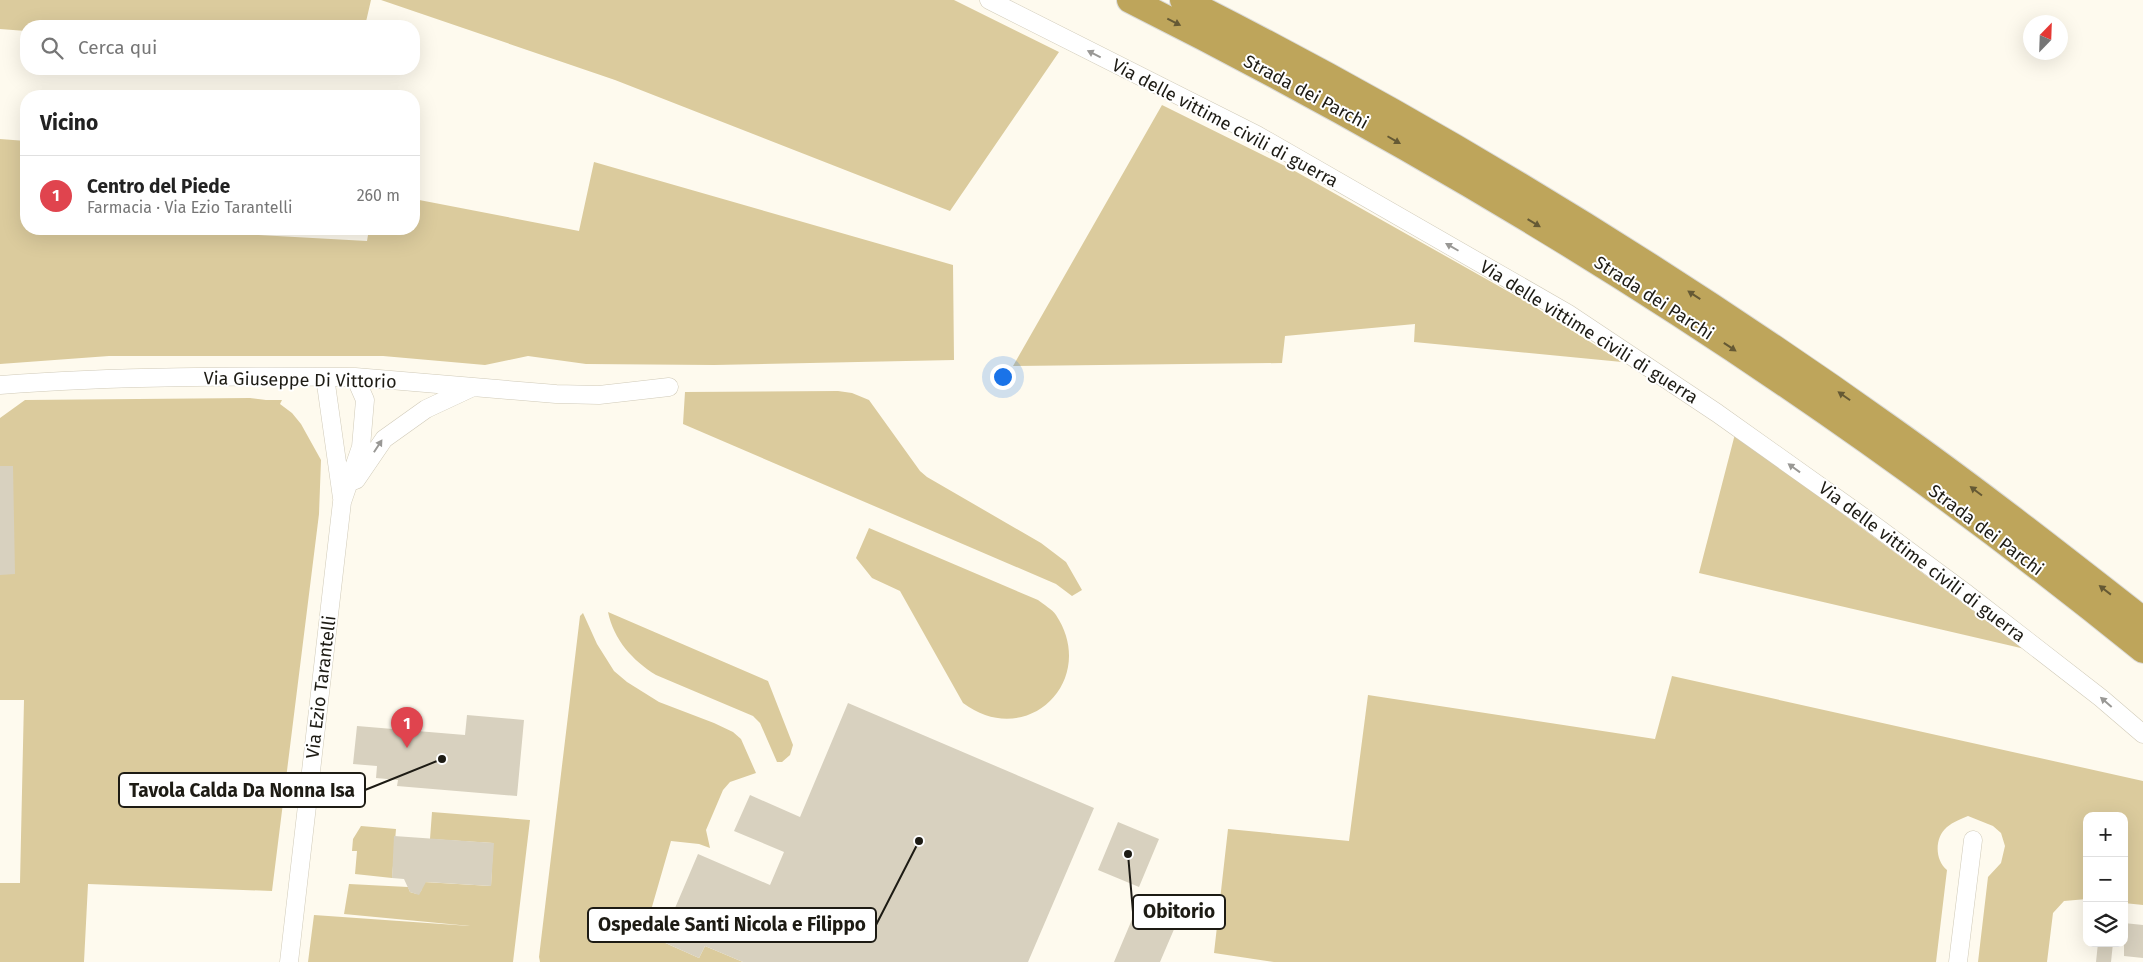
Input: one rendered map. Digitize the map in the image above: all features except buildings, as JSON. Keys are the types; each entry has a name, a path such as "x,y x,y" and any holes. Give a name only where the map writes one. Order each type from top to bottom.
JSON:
{"highway":[{"name":"Strada dei Parchi","path":"1130,0 1296,86 1393,140 1577,249 1660,301 1806,398 1874,446 2004,542 2143,650"},
{"name":"Strada dei Parchi","path":"1183,0 1296,59 1446,142 1660,273 1811,372 1893,430 2017,522 2143,620"}],"street":[{"name":"Via delle vittime civili di guerra","path":"989,0 1257,135 1567,313 1717,413 1866,520 1967,594 2101,698 2143,734"},
{"name":"Via Giuseppe Di Vittorio","path":"0,385 229,377 355,377 556,394 599,395 669,387"},
{"path":"325,377 342,502"},
{"path":"342,502 361,447 365,400 355,377"},
{"path":"342,502 384,438 426,409 473,387"},
{"name":"Via Ezio Tarantelli","path":"289,962 342,502"},
{"path":"1958,962 1973,840"}],"shaded area":[{"path":"0,0 371,0 366,20 20,20 20,31 0,29"},
{"path":"381,0 954,0 1059,52 950,211 615,80"},
{"path":"1162,105 1293,170 1527,302 1622,362 1414,342 1415,324 1285,336 1282,363 1013,366"},
{"path":"0,139 20,141 20,235 259,235 367,241 368,235 420,235 420,200 579,231 594,162 953,265 954,360 714,365 586,364 528,356 485,365 383,356 109,356 0,364"},
{"path":"838,391 852,393 869,400 920,471 927,477 1041,543 1066,562 1082,590 1072,596 1056,584 683,424 685,392"},
{"path":"250,398 282,400 280,404 292,413 301,424 321,460 319,514 272,891 88,884 84,962 0,962 0,883 20,883 24,700 0,700 0,418 25,400"},
{"path":"1735,434 2025,649 1699,573"},
{"path":"869,528 1038,600 1052,611 1056,615 1067,639 1069,663 1062,684 1050,701 1032,713 1011,719 987,716 963,703 900,591 872,578 856,558"},
{"path":"608,612 768,681 793,745 790,755 782,762 777,762 760,723 753,716 656,675 639,663 619,640"},
{"path":"583,613 597,644 614,671 627,682 659,702 714,723 733,732 741,739 756,773 730,782 723,790 706,830 710,848 699,844 671,841 645,931 661,941 699,958 705,946 743,962 540,962 539,957 580,616"},
{"path":"1672,676 2143,781 2143,905 2128,903 2128,812 2083,812 2083,899 2064,901 2053,913 2047,962 1978,962 1988,877 2001,863 2005,846 2001,833 1993,826 1968,816 1947,827 1938,843 1940,861 1947,870 1936,962 1274,962 1214,953 1228,829 1349,841 1368,695 1655,739"},
{"path":"432,812 530,820 513,962 308,962 314,915 470,926 344,914 349,884 408,887 410,892 417,894 421,891 424,882 491,886 493,843 430,839"},
{"path":"361,826 396,829 392,878 355,874 357,851 352,851 353,839"}],"place":[{"name":"Centro del Piede","path":"407,748"},
{"name":"Tavola Calda Da Nonna Isa","path":"442,759"},
{"name":"Ospedale Santi Nicola e Filippo","path":"919,841"},
{"name":"Obitorio","path":"1128,854"}]}
